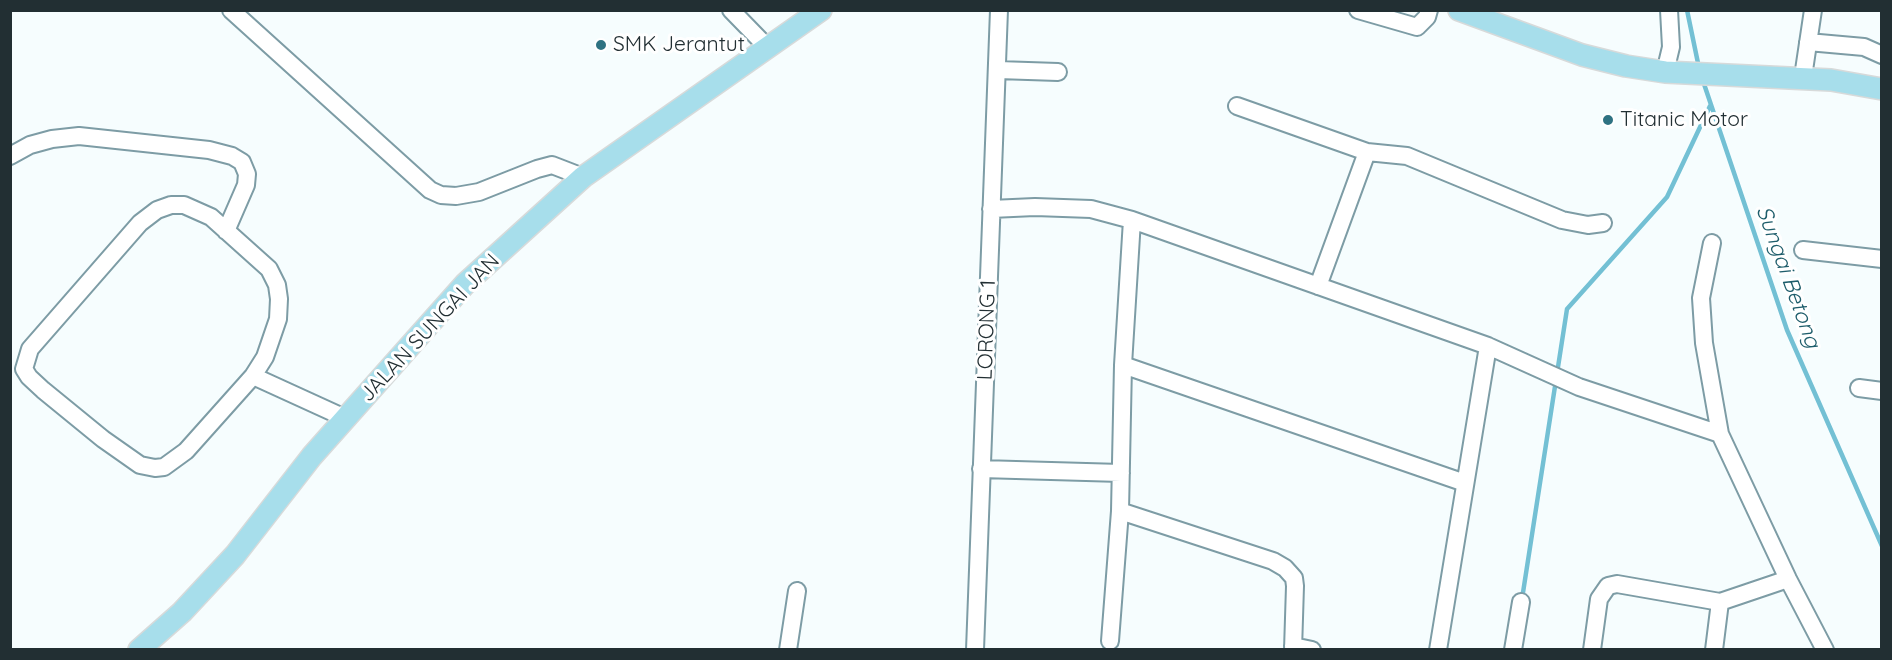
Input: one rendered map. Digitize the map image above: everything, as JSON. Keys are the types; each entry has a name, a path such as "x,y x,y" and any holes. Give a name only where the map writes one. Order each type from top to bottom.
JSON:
{"main road":[{"name":"JALAN SUNGAI JAN","path":"140,650 182,612 235,555 345,418 465,284 584,177 821,10"},
{"path":"1459,10 1582,56 1672,72 1803,77 1881,89"}],"street":[{"path":"231,10 430,190 456,196 479,192 552,165 584,177"},
{"name":"LORONG 1","path":"975,650 999,10"},
{"path":"1358,10 1417,27 1427,17 1429,10"},
{"path":"1669,10 1672,72"},
{"path":"1803,77 1813,10"},
{"path":"732,11 768,48"},
{"path":"1808,42 1864,47 1881,55"},
{"path":"998,70 1058,72"},
{"path":"1237,106 1368,152 1407,156 1562,220 1588,225 1603,224"},
{"path":"10,156 41,142 79,136 209,150 232,156 242,162 247,174 246,185 226,231"},
{"path":"1318,286 1368,152"},
{"path":"171,205 184,205 211,217 269,269 277,285 278,319 265,357 253,376 186,451 164,466 155,468 140,465 103,439 43,390 24,369 30,349 140,223 157,210 171,205"},
{"path":"992,209 1035,207 1091,209 1132,220 1488,346 1579,387 1720,434"},
{"path":"1110,641 1120,511 1124,365 1132,220"},
{"path":"1712,243 1701,298 1704,343 1720,434 1788,579 1826,650"},
{"path":"1803,250 1881,259"},
{"path":"1438,650 1488,346"},
{"path":"1124,365 1465,483"},
{"path":"253,376 345,418"},
{"path":"1859,388 1881,391"},
{"path":"981,469 1121,473"},
{"path":"1120,511 1273,561 1286,568 1294,578 1295,586 1293,648 1312,650"},
{"path":"1592,650 1599,599 1608,586 1617,584 1720,602 1788,579"},
{"path":"788,650 797,591"},
{"path":"1513,650 1521,602"},
{"path":"1714,650 1720,602"}],"waterway":[{"name":"Sungai Betong","path":"1687,10 1699,68"},
{"name":"Sungai Betong","path":"1702,78 1787,330 1882,546"},
{"path":"1522,599 1567,309 1667,197 1710,106"}],"place":[{"name":"SMK Jerantut","path":"601,45"},
{"name":"Titanic Motor","path":"1608,120"}]}
